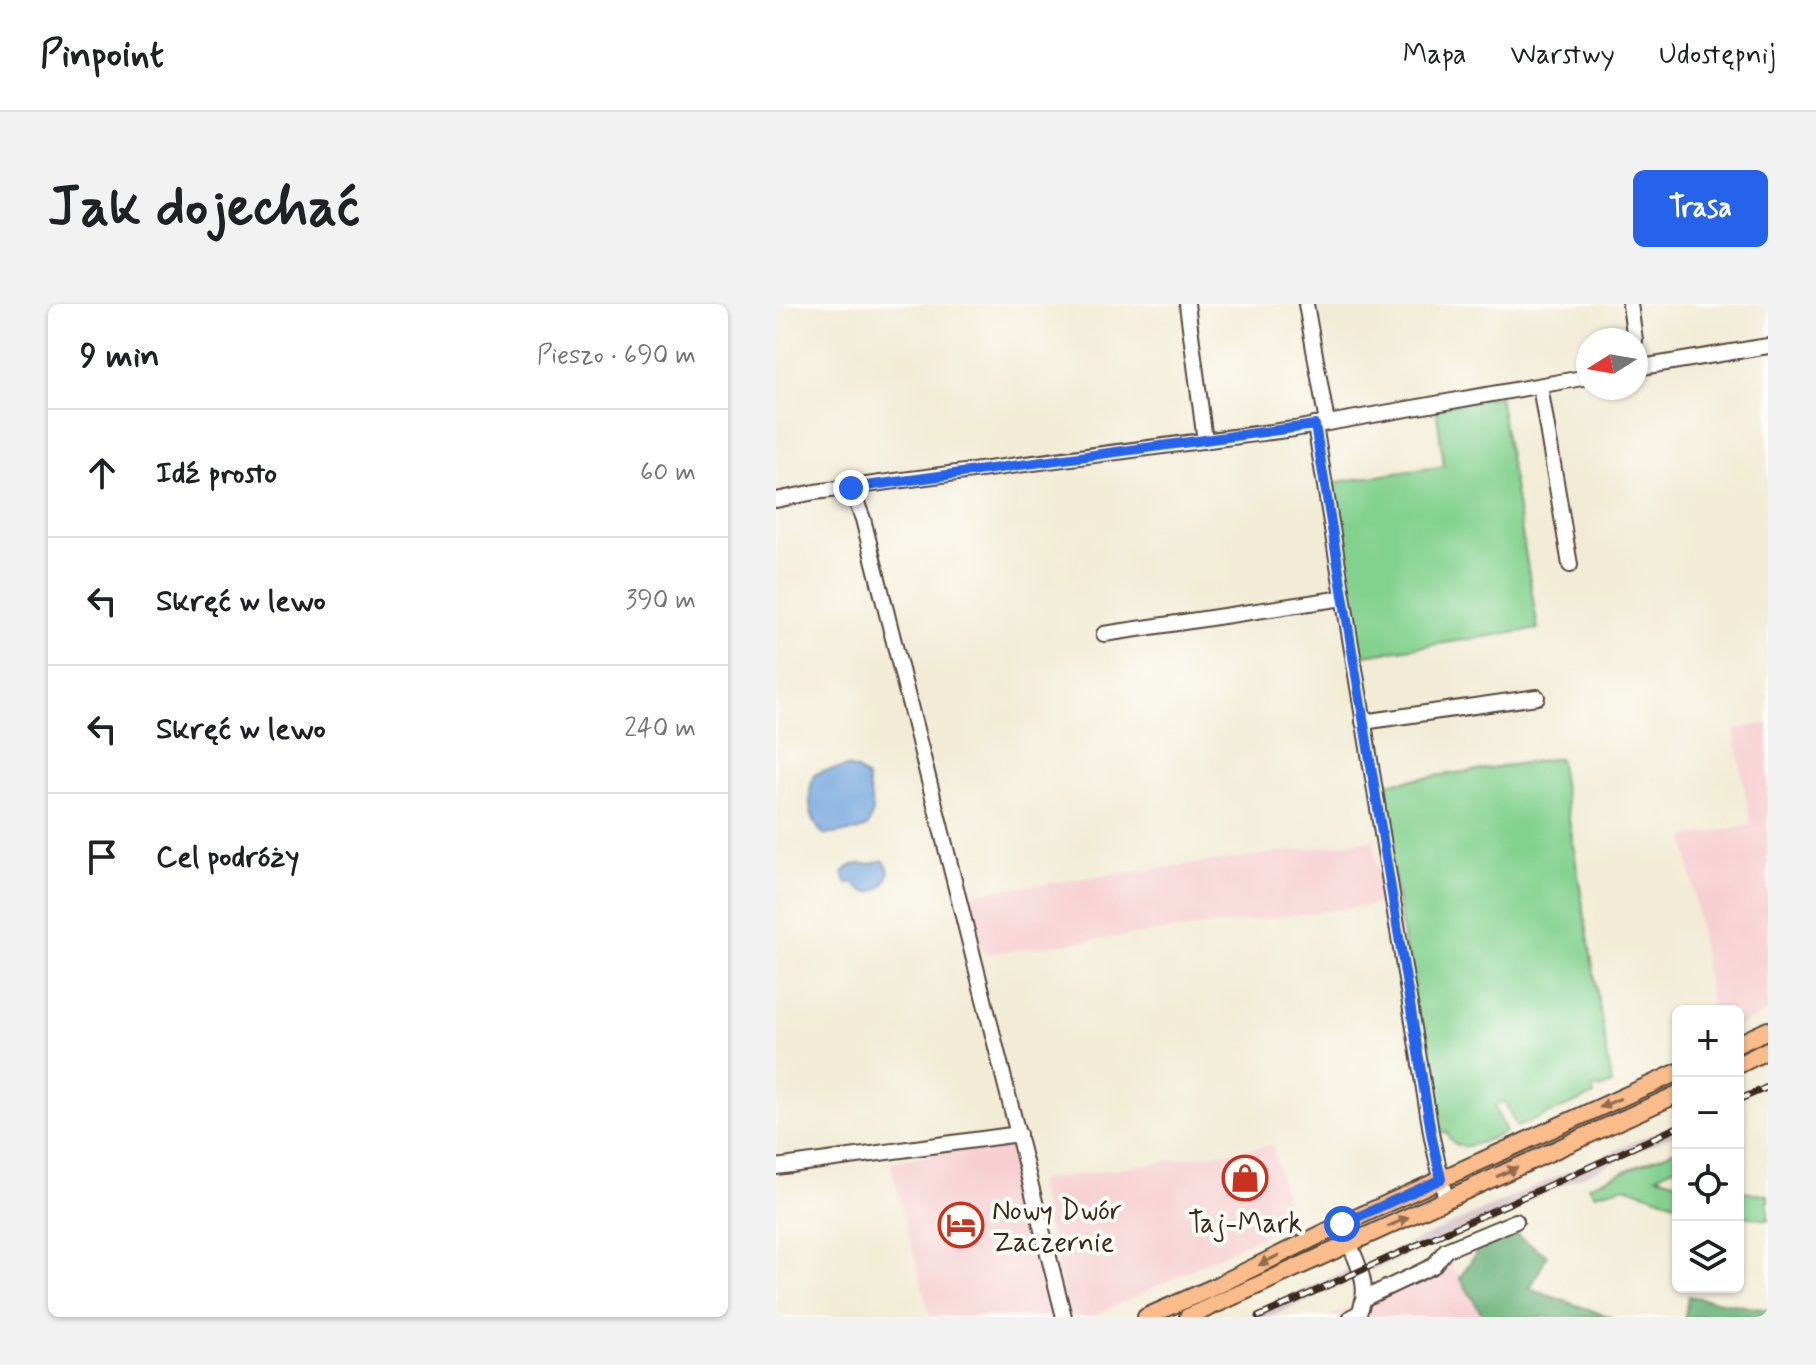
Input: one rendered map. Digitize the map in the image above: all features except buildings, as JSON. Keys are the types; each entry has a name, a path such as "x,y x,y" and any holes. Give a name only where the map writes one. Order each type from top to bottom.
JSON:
{"main road":[{"path":"1744,1041 1763,1032"},
{"path":"1146,1317 1342,1224 1672,1075"},
{"path":"1188,1317 1672,1097"}],"street":[{"path":"1187,304 1205,441"},
{"path":"1306,304 1343,598 1432,1138 1446,1200"},
{"path":"1630,304 1634,328"},
{"path":"1648,365 1768,346"},
{"path":"776,500 1321,424 1576,379"},
{"path":"1540,386 1570,565"},
{"path":"851,488 863,519 1064,1317"},
{"path":"1104,634 1343,598"},
{"path":"1363,722 1537,697"},
{"path":"776,1167 1019,1134"},
{"path":"1365,1298 1433,1266 1446,1250 1516,1221"},
{"path":"1350,1245 1363,1280 1365,1298 1359,1313 1351,1317"}],"shaded area":[{"path":"1768,723 1768,1012 1744,1023 1744,1005 1711,1005 1685,837 1751,825 1734,729"},
{"path":"1373,840 1382,904 984,954 968,894"},
{"path":"1672,1125 1672,1136 1372,1271 1368,1262"},
{"path":"1013,1142 1056,1317 930,1317 890,1162"},
{"path":"1273,1145 1290,1222 1092,1317 1069,1317 1037,1183"},
{"path":"1450,1262 1484,1317 1327,1317"},
{"path":"1351,1269 1353,1280 1270,1317 1246,1317"}],"green space":[{"path":"1499,396 1538,629 1358,656 1329,483 1444,466 1436,407"},
{"path":"1559,758 1612,1084 1592,1089 1594,1095 1517,1127 1504,1101 1494,1106 1506,1132 1472,1145 1457,1145 1447,1132 1439,1133 1433,1093 1424,1067 1379,787 1382,784"},
{"path":"1672,1151 1672,1168 1657,1176 1672,1180 1672,1202 1625,1186 1595,1194 1588,1186"},
{"path":"1744,1192 1768,1195 1768,1220 1744,1216"},
{"path":"1513,1228 1519,1237 1547,1255 1530,1289 1611,1317 1484,1317 1460,1278 1486,1237"},
{"path":"1688,1296 1768,1310 1768,1317 1685,1317"}],"water":[{"path":"847,767 867,778 873,811 868,826 857,831 824,835 815,822 810,806 814,775"},
{"path":"882,860 889,874 880,888 867,892 852,883 847,884 843,873 847,868"}],"railway":[{"path":"1744,1097 1768,1087"},
{"path":"1258,1317 1672,1130"}],"place":[{"name":"Taj-Mark","path":"1245,1178"},
{"name":"Nowy Dwór Zaczernie","path":"961,1225"}],"route":[{"path":"851,488 1315,425 1441,1179 1342,1224"}]}
